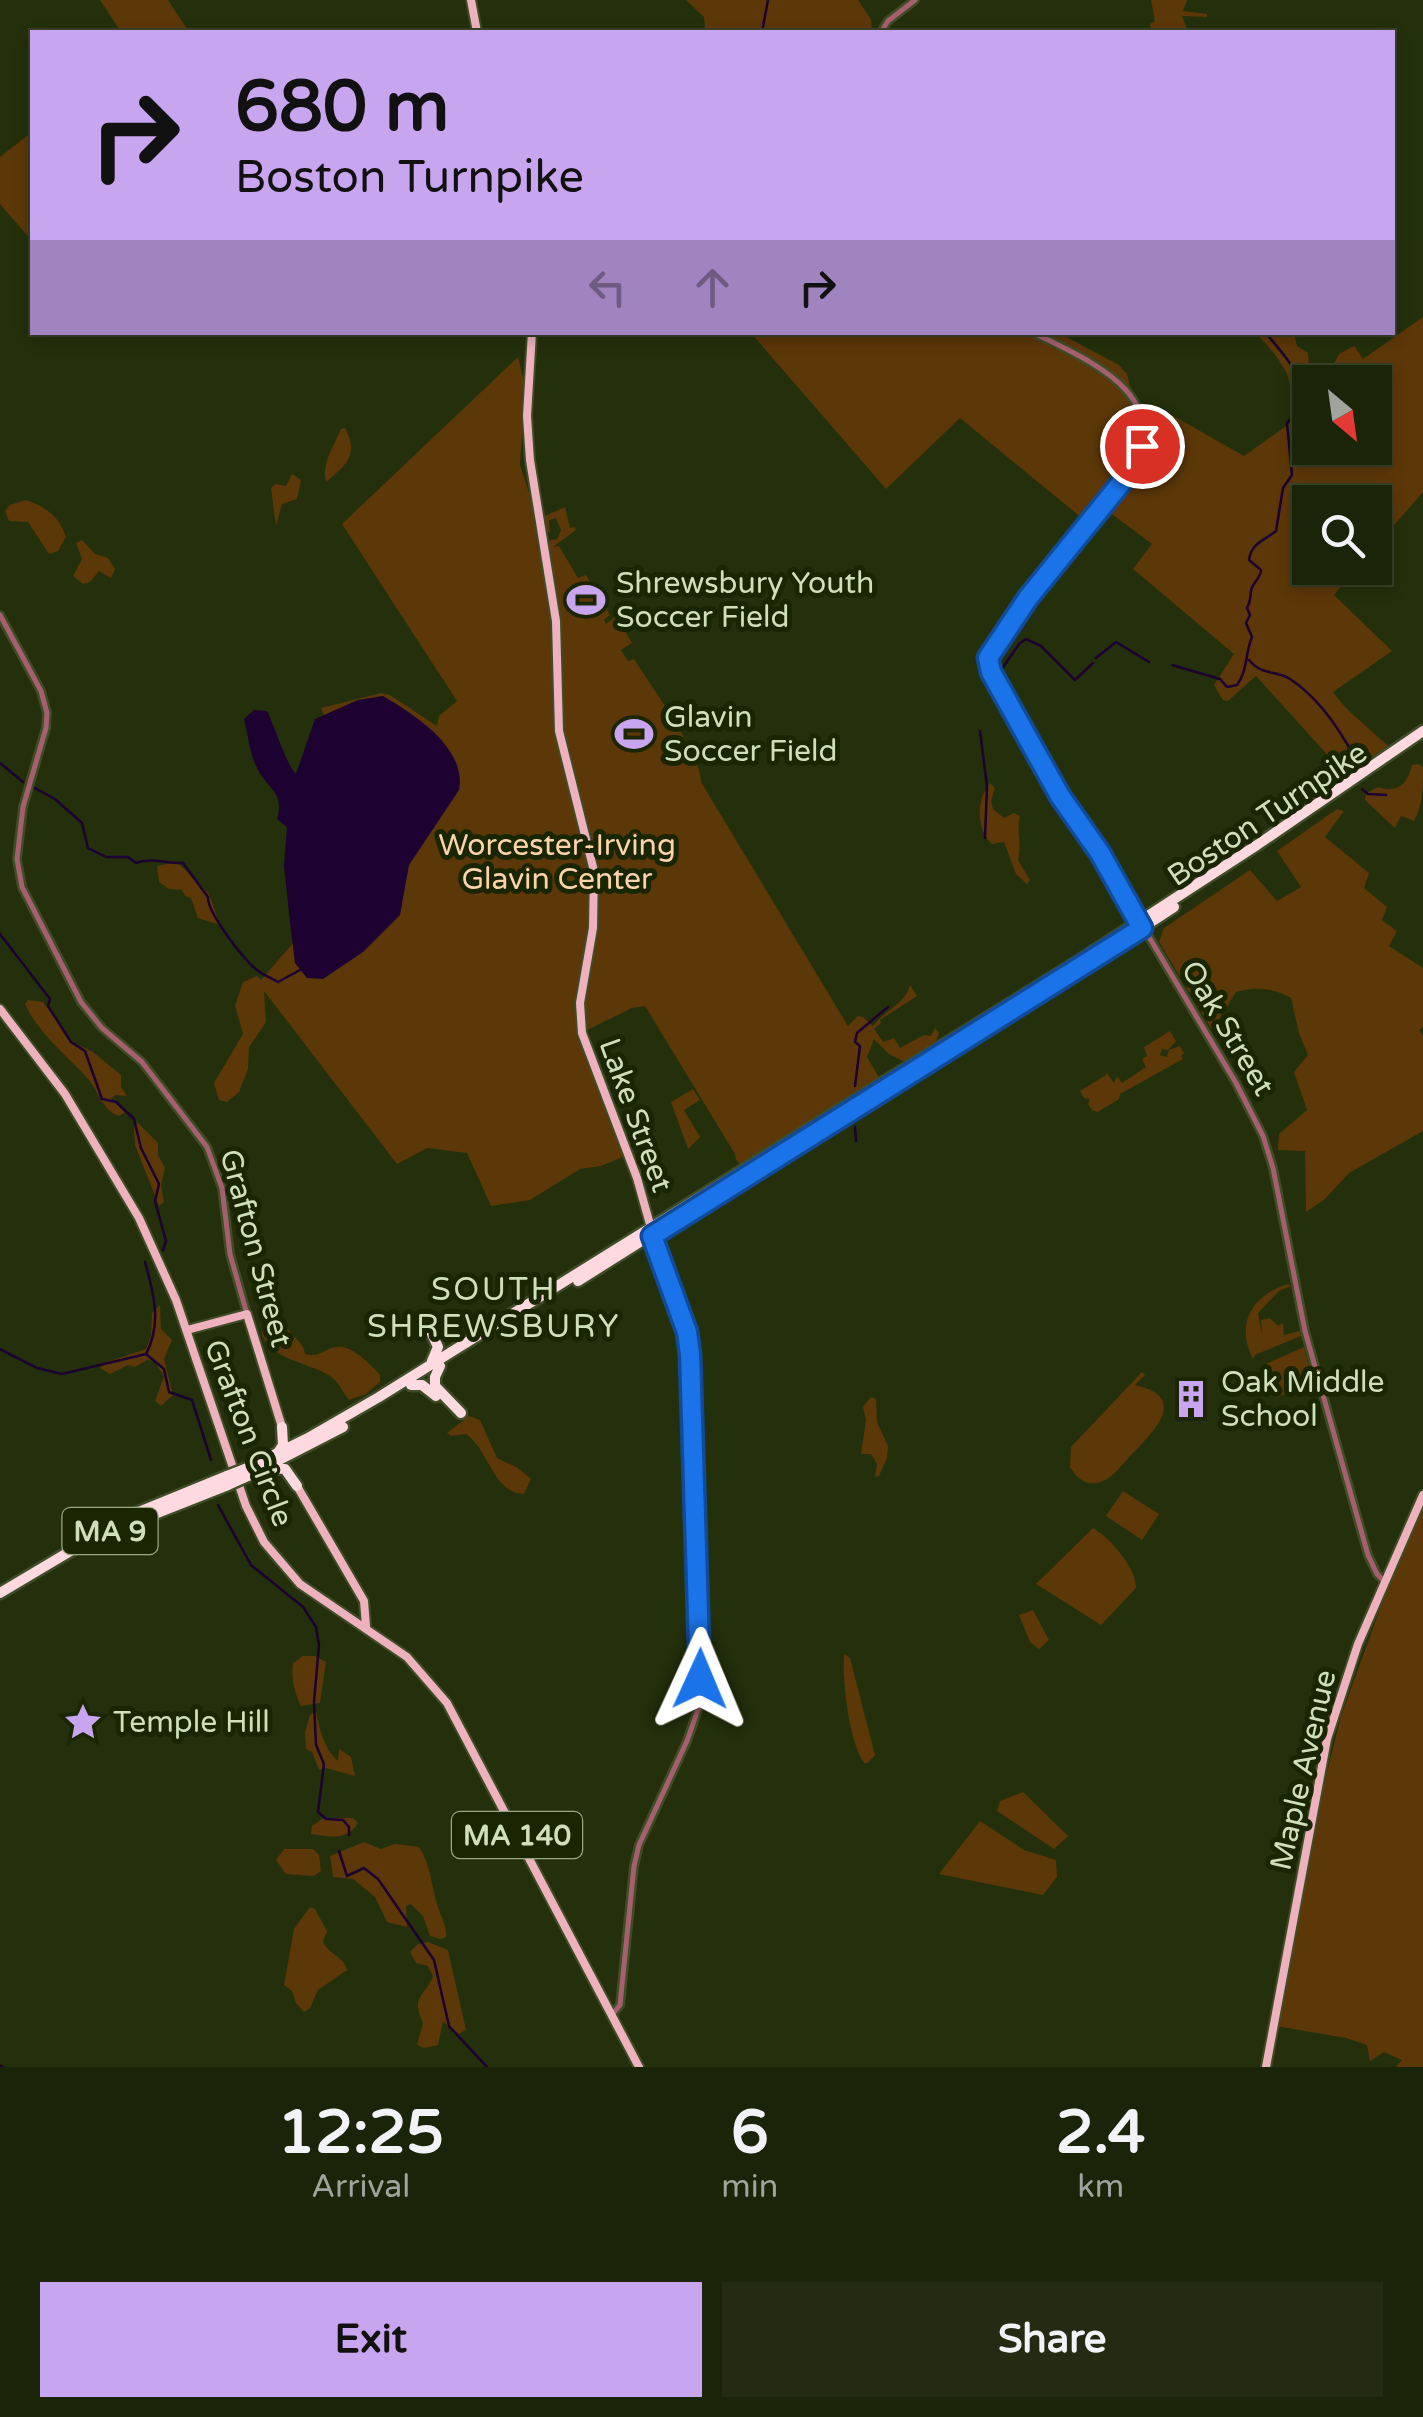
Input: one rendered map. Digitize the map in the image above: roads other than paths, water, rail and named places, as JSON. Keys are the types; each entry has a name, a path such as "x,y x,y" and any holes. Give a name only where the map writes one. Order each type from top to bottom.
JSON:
{"highway":[{"name":"Boston Turnpike","path":"1140,925 1423,731"},
{"name":"Boston Turnpike","path":"247,1472 266,1468 300,1450 440,1366 1140,925 1423,739"},
{"name":"Boston Turnpike","path":"0,1592 89,1540 247,1472 652,1231"},
{"path":"427,1367 438,1350 426,1321 446,1344 466,1344"},
{"path":"411,1384 430,1390 458,1415 435,1386 440,1366"},
{"path":"282,1427 293,1436 308,1438"},
{"path":"276,1455 282,1446 282,1427"},
{"path":"297,1486 292,1467 300,1450"},
{"path":"266,1468 285,1470 297,1486"},
{"name":"Boston Turnpike","path":"0,1584 81,1537 228,1481"}],"main road":[{"path":"470,0 477,30"},
{"name":"Lake Street","path":"532,335 530,460 556,621 559,731 596,893 580,1004 583,1035 652,1231"},
{"name":"MA 140","path":"0,1009 66,1094 106,1157 148,1236 186,1330"},
{"name":"Grafton Circle","path":"247,1314 186,1330 246,1506 264,1542 300,1584 366,1626"},
{"name":"Grafton Street","path":"247,1314 282,1427"},
{"path":"297,1486 360,1592 366,1608 366,1626"},
{"name":"Maple Avenue","path":"1266,2067 1326,1745 1356,1650 1423,1495"},
{"path":"343,1614 358,1606 360,1592"},
{"name":"MA 140","path":"366,1626 407,1658 447,1703 639,2067"}],"street":[{"path":"883,30 888,21 916,0"},
{"name":"Oak Street","path":"1038,335 1121,380 1139,411 1142,446 1130,472 1028,598 988,658 991,672 1056,790 1100,853 1236,1083 1269,1150 1314,1367 1368,1555 1376,1574 1385,1582"},
{"name":"Grafton Street","path":"0,615 41,691 47,713 23,808 17,859 22,887 81,1002 102,1028 142,1062 207,1147 224,1194 233,1266 247,1314"},
{"name":"Lake Street","path":"611,2016 620,2005 639,1845 686,1744 701,1701 690,1354 687,1332 652,1231"}],"waterway":[{"path":"762,30 768,0"},
{"path":"1172,665 1220,679 1227,687 1237,685 1245,667 1252,637 1246,623 1250,615 1247,608 1261,570 1249,560 1250,554 1276,531 1283,488 1292,475 1287,423 1301,399 1297,375 1267,335"},
{"path":"997,676 1026,639 1041,646 1075,680 1093,663"},
{"path":"1096,658 1116,642 1149,662"},
{"path":"1249,660 1259,668 1290,679 1319,705 1355,758 1352,772"},
{"path":"980,731 987,786 985,838"},
{"path":"0,763 23,782"},
{"path":"33,787 55,799 82,823 88,848 106,857 128,857 136,863 183,863 208,897 227,935 259,972 278,982 300,970"},
{"path":"1362,789 1368,794 1386,795"},
{"path":"0,934 50,999 48,1006 71,1042 85,1051 102,1099 116,1102 134,1119 141,1148 159,1184 155,1201 166,1241 163,1250"},
{"path":"855,1086 860,1046 855,1042 857,1033 888,1007"},
{"path":"855,1127 856,1141"},
{"path":"145,1262 155,1320 146,1354 164,1369 169,1392 192,1400 211,1460"},
{"path":"0,1349 37,1368 62,1374 146,1354"},
{"path":"218,1505 251,1565 303,1607 316,1627 316,1745 324,1764 318,1812 326,1819 343,1820 349,1835"},
{"path":"339,1851 347,1876 364,1868 378,1879 434,1960 449,2026 487,2067"}],"place":[{"name":"Shrewsbury Youth Soccer Field","path":"586,600"},
{"name":"Glavin Soccer Field","path":"634,734"},
{"name":"Oak Middle School","path":"1191,1399"},
{"name":"Temple Hill","path":"83,1722"}],"district":[{"name":"SOUTH SHREWSBURY","path":"494,1308"}],"park label":[{"name":"Worcester-Irving Glavin Center","path":"557,862"}]}
